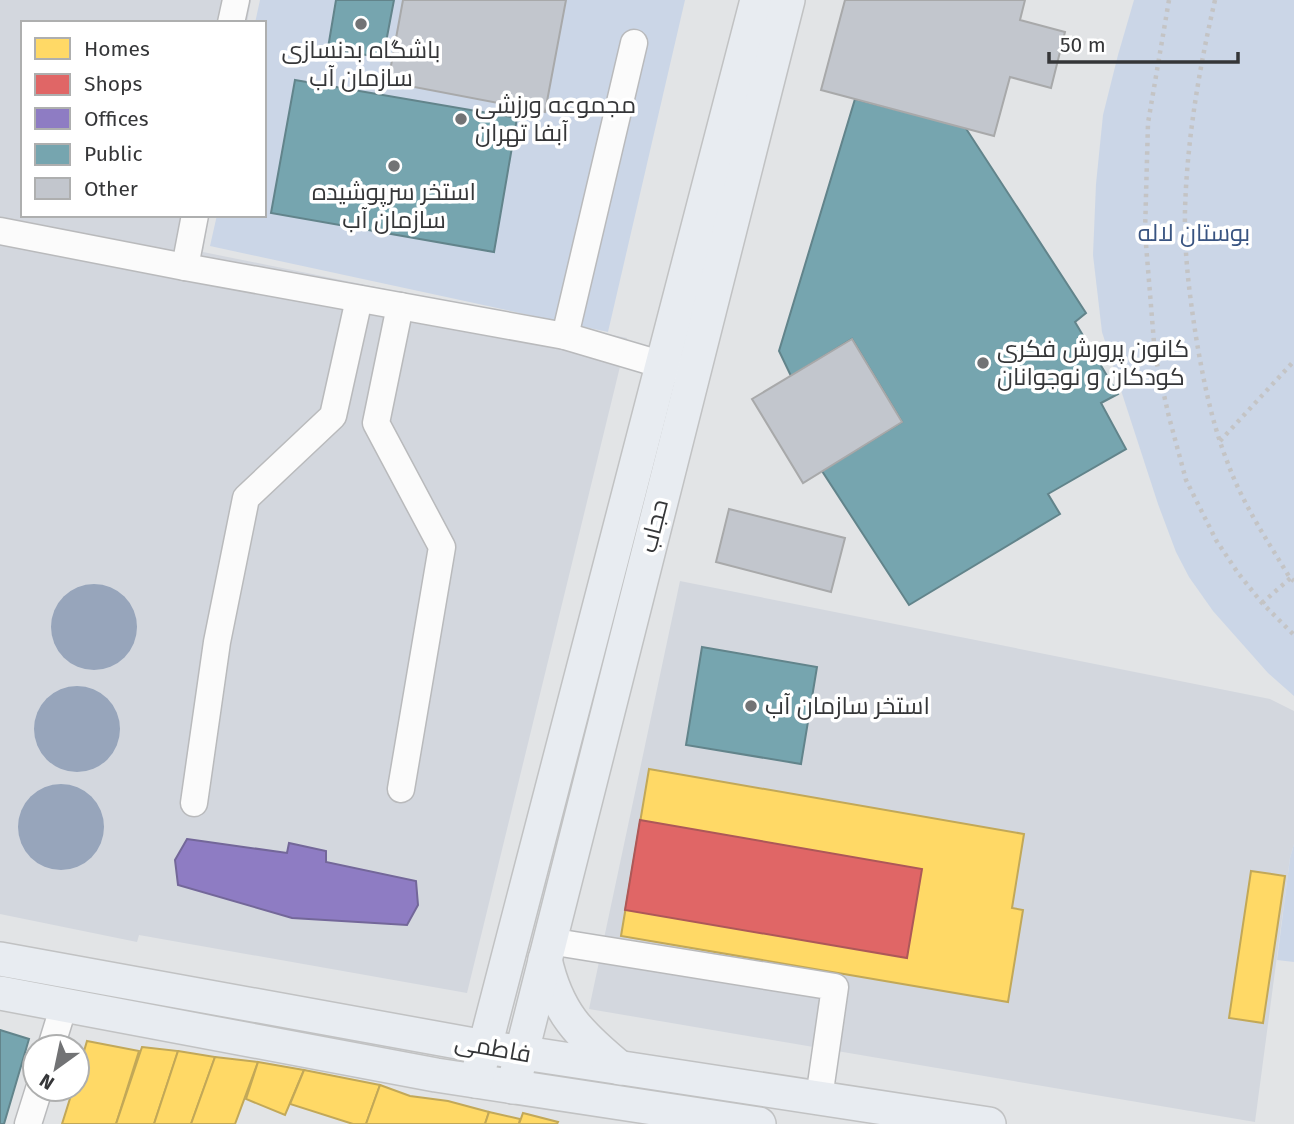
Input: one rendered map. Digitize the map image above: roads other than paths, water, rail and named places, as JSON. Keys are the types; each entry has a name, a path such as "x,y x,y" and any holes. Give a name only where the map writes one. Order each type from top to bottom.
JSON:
{"main road":[{"name":"حجاب","path":"513,1087 547,950 678,369 758,0"},
{"name":"حجاب","path":"476,1081 678,369 788,0"},
{"path":"547,950 550,983 559,1003 587,1039 620,1068"},
{"name":"فاطمی","path":"0,959 485,1047 989,1124"},
{"path":"64,1004 71,972"},
{"name":"فاطمی","path":"0,993 476,1081 725,1121 759,1124"},
{"path":"725,1121 738,1086"}],"street":[{"path":"232,21 236,0"},
{"path":"565,336 634,43"},
{"path":"185,267 195,217"},
{"path":"0,232 565,336 678,369"},
{"path":"194,803 217,642 246,498 333,416 359,299"},
{"path":"400,306 376,423 442,547 401,789"},
{"path":"333,416 376,423"},
{"path":"547,950 835,987 819,1098"},
{"path":"55,1033 64,1004"},
{"path":"28,1124 35,1103"}],"place":[{"name":"باشگاه بدنسازی سازمان آب","path":"361,24"},
{"name":"مجموعه ورزشی آبفا تهران","path":"461,119"},
{"name":"استخر سرپوشیده سازمان آب","path":"394,166"},
{"name":"کانون پرورش فکری کودکان و نوجوانان","path":"983,363"},
{"name":"استخر سازمان آب","path":"751,706"}],"park label":[{"name":"بوستان لاله","path":"1194,233"}]}
